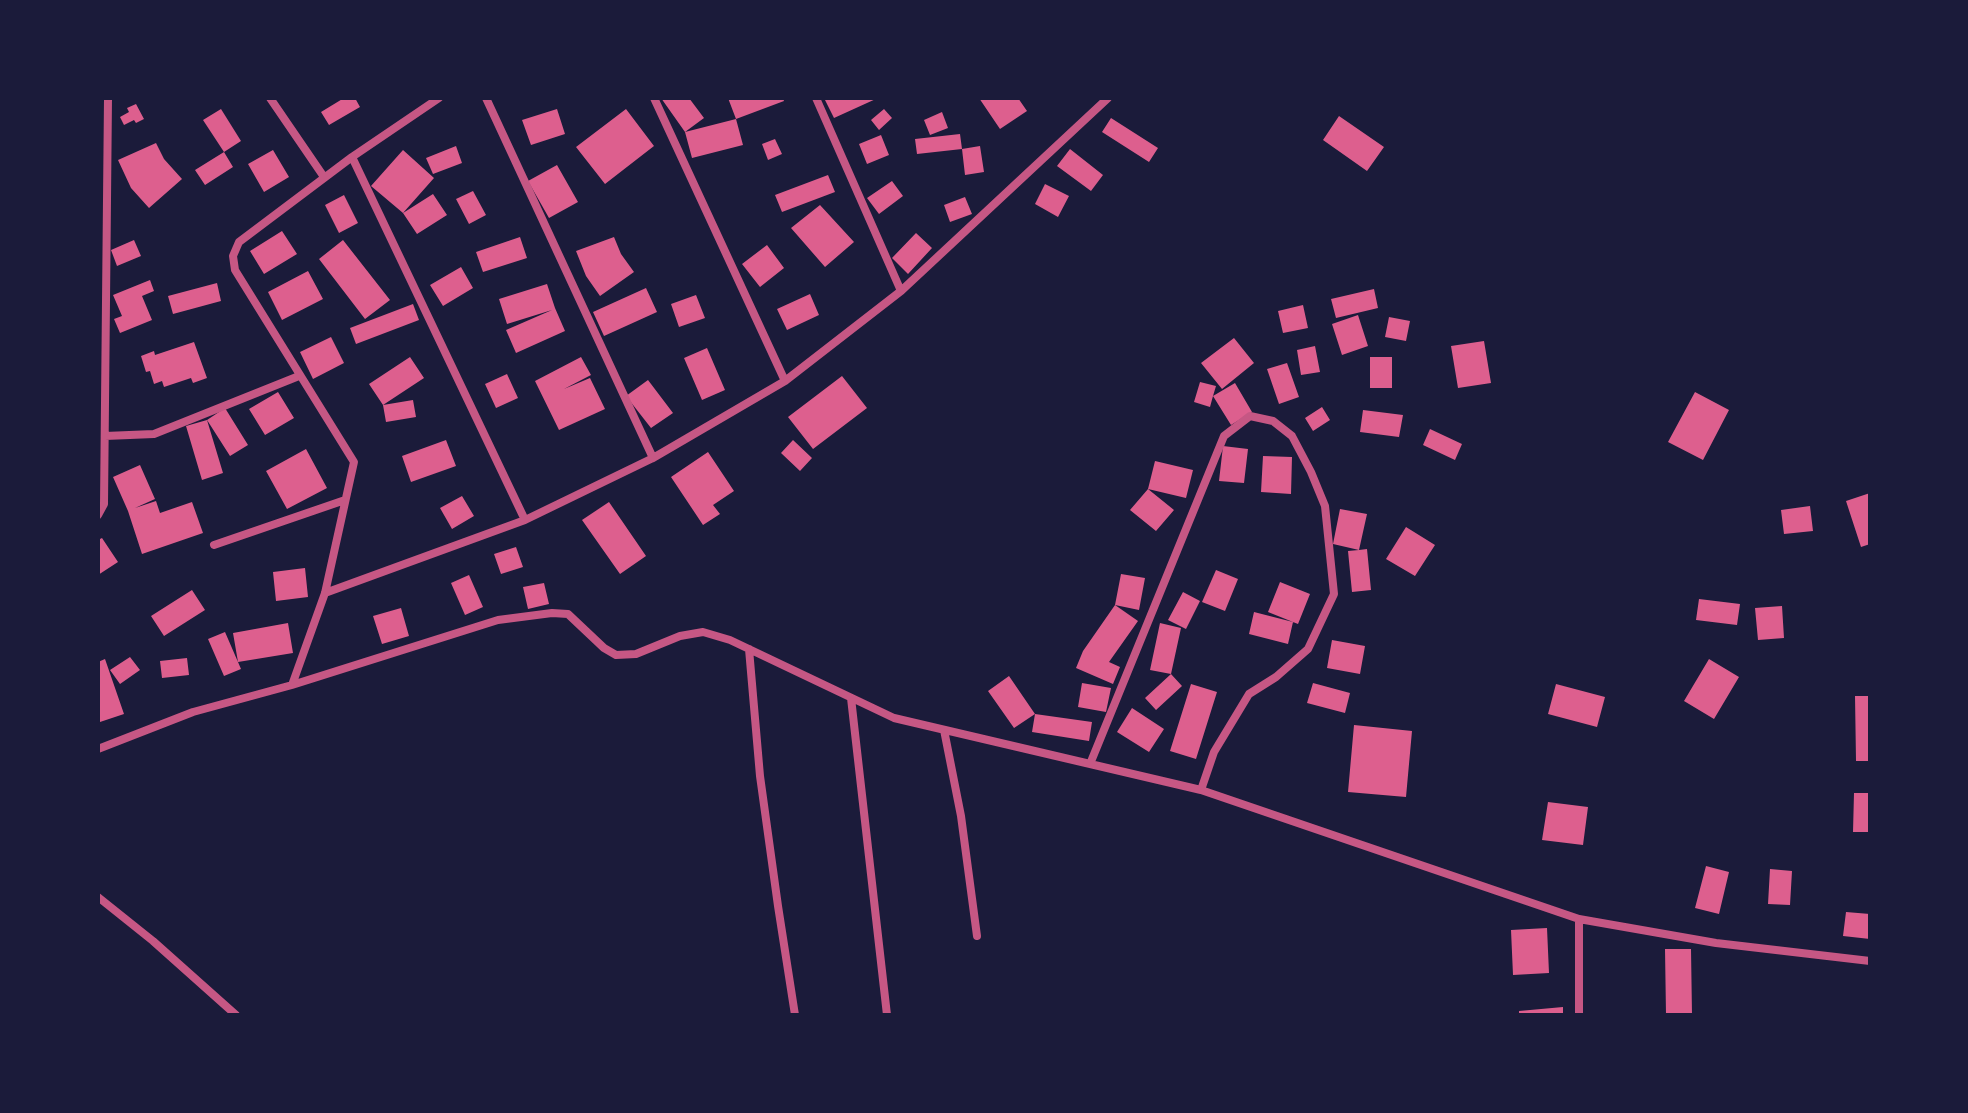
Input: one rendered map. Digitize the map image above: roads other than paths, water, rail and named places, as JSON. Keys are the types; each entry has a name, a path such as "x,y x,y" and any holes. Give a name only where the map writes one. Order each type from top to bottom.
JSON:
{"street":[{"path":"98,515 104,504 108,98"},
{"path":"270,98 324,177"},
{"path":"292,685 325,593 354,462 235,270 233,256 239,242 324,177 439,98"},
{"path":"486,98 653,458"},
{"path":"654,98 785,381"},
{"path":"816,98 901,291"},
{"path":"325,593 525,520 653,458 785,381 901,291 1108,98"},
{"path":"352,157 525,520"},
{"path":"105,436 154,434 299,376"},
{"path":"1090,764 1224,436 1250,416 1273,421 1292,436 1325,506 1334,594 1308,649 1276,677 1249,694 1214,752 1201,790"},
{"path":"214,545 345,500"},
{"path":"98,749 193,712 292,685 498,620 568,614 604,648 616,655 636,654 680,636 703,632 730,640 894,718 1201,790 1579,919 1716,943 1870,961"},
{"path":"749,649 762,791 795,1015"},
{"path":"851,698 887,1015"},
{"path":"944,730 961,816 977,936"},
{"path":"98,897 236,1015"},
{"path":"1579,919 1579,1015"}]}
